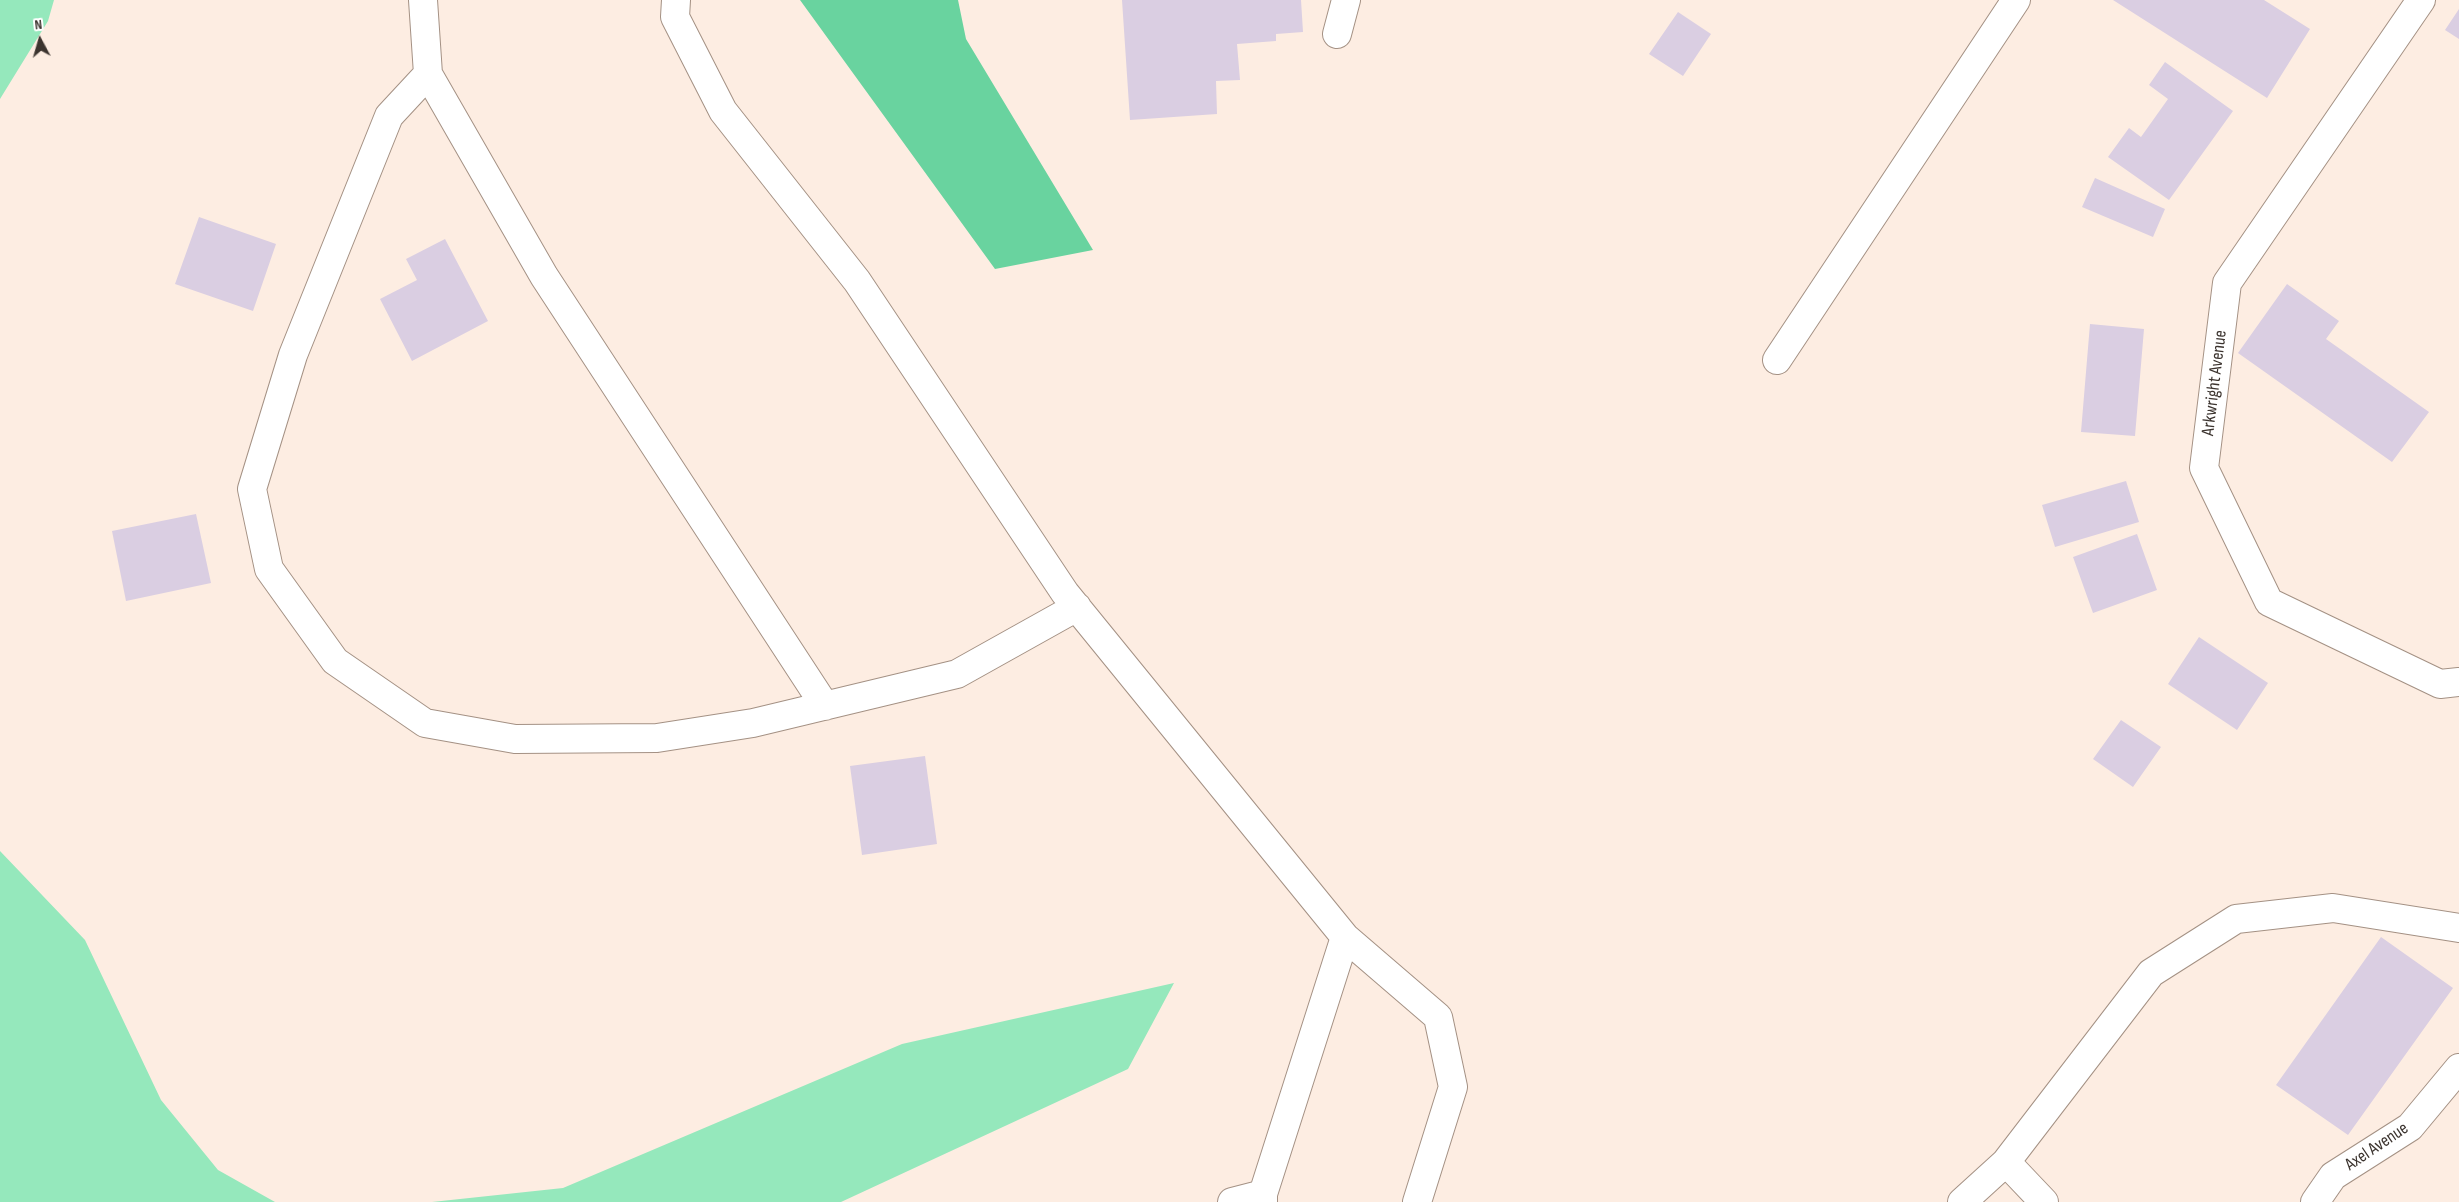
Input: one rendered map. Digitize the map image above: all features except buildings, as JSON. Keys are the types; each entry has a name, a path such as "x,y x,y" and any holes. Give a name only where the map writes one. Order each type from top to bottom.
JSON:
{"street":[{"path":"424,0 428,74 544,276 824,706"},
{"path":"676,0 675,17 724,112 857,282 1065,593 1344,936 1438,1017 1453,1087 1417,1202"},
{"path":"1336,34 1346,0"},
{"path":"1777,360 2016,0"},
{"name":"Arkwright Avenue","path":"2421,0 2227,283 2204,468 2269,602 2440,684 2459,682"},
{"path":"428,74 389,116 293,355 252,489 269,569 335,661 424,723 515,739 657,738 753,723 957,674 1077,607"},
{"path":"1962,1202 2006,1162 2151,973 2236,919 2332,908 2459,928"},
{"path":"1232,1202 1263,1198 1344,936"},
{"name":"Axel Avenue","path":"2315,1202 2333,1176 2410,1127 2459,1068"},
{"path":"2006,1162 2044,1202"}],"green space":[{"path":"0,0 54,0 48,21 0,99"},
{"path":"800,0 958,0 966,39 1093,250 995,269"},
{"path":"0,851 85,940 161,1100 218,1170 275,1202 0,1202"},
{"path":"1174,983 1128,1069 841,1202 432,1202 563,1188 902,1044"}]}
